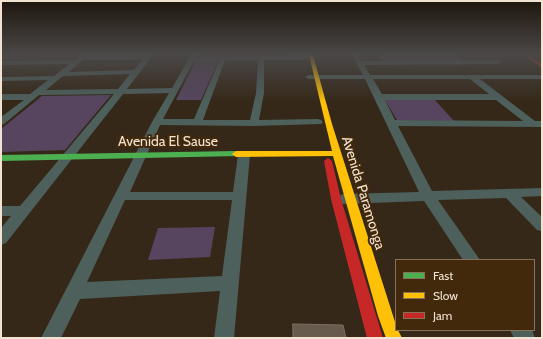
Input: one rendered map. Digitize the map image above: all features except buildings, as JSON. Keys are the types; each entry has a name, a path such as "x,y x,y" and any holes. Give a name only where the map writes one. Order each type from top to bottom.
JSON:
{"street":[{"path":"1,122 65,71"},
{"path":"51,338 157,122 185,71"},
{"path":"197,123 218,71"},
{"path":"254,123 260,92 258,71"},
{"name":"Avenida Paramonga","path":"312,71 318,122 326,153 394,338"},
{"path":"364,71 379,97 428,196 471,259"},
{"path":"510,71 519,77"},
{"path":"1,79 136,72"},
{"path":"1,239 136,72"},
{"path":"313,77 542,77"},
{"name":"Avenida Paramonga","path":"313,77 336,153 343,199 367,315 375,338"},
{"path":"472,77 498,97 538,124"},
{"path":"1,97 174,90"},
{"path":"379,97 498,97"},
{"path":"157,122 318,122"},
{"path":"392,123 538,124"},
{"name":"Avenida El Sause","path":"1,158 336,153"},
{"path":"224,338 244,155"},
{"path":"343,199 542,192"},
{"path":"510,194 542,226"},
{"path":"122,196 239,196"},
{"path":"1,211 24,211"},
{"path":"74,291 230,283"},
{"path":"367,315 385,316"}],"shaded area":[{"path":"191,71 214,71 201,100 176,100"},
{"path":"111,95 65,150 1,152 1,129 42,96"},
{"path":"434,99 454,121 397,120 385,100"},
{"path":"215,227 210,257 148,260 158,228"}],"traffic: fast":[{"path":"1,158 236,154"}],"traffic: slow":[{"path":"315,71 328,124 385,316 394,338"},
{"path":"236,154 336,153"}],"traffic: jam":[{"path":"328,161 336,199 375,338"}]}
